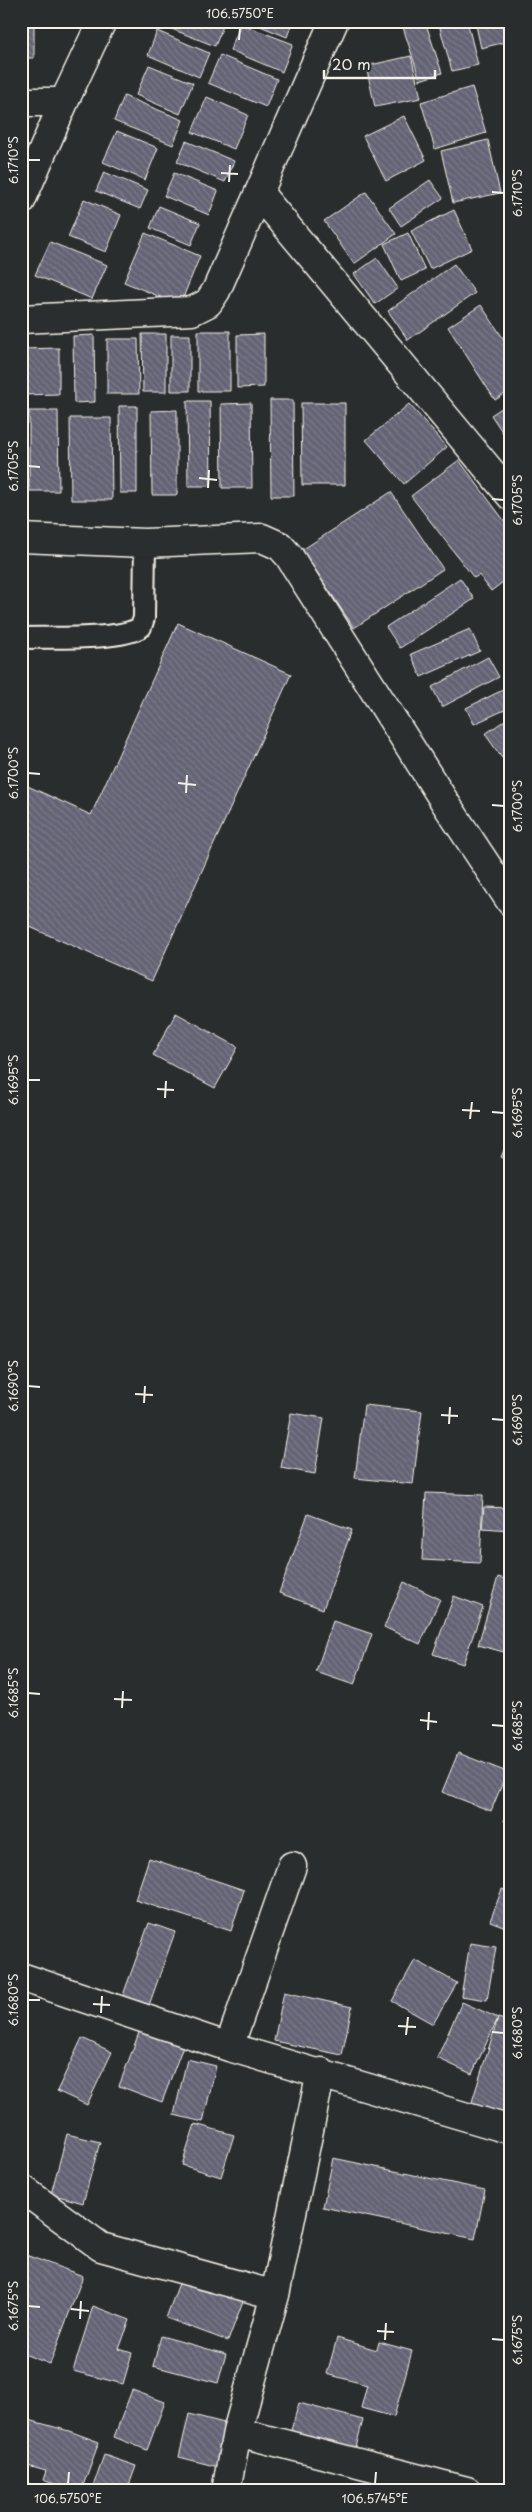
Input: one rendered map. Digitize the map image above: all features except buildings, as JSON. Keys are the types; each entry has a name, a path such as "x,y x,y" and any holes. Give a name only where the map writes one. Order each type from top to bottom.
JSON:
{"street":[{"path":"21,201 102,21"},
{"path":"21,319 192,311 208,304 216,291 334,21"},
{"path":"21,102 64,102"},
{"path":"259,193 511,496"},
{"path":"21,538 145,543 262,538 280,546 289,556 443,799 511,902"},
{"path":"229,2047 292,1866"},
{"path":"21,1977 229,2047 322,2072 511,2130"},
{"path":"226,2491 237,2432 274,2295 322,2072"},
{"path":"21,2188 100,2247 274,2295"},
{"path":"237,2432 467,2491"}],"lane":[{"path":"21,638 86,637 134,632 141,627 144,618 145,543"}]}
